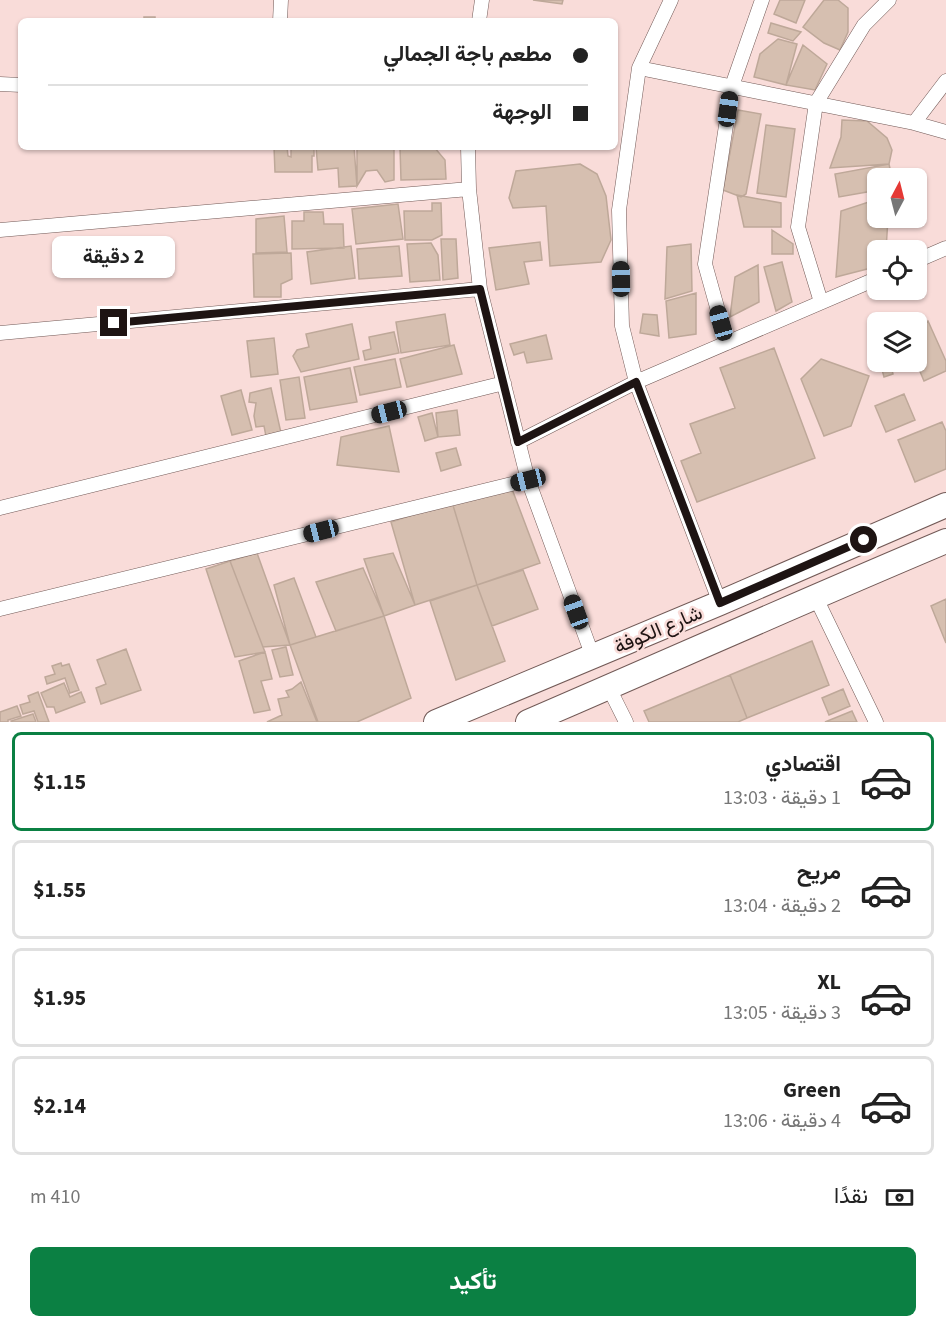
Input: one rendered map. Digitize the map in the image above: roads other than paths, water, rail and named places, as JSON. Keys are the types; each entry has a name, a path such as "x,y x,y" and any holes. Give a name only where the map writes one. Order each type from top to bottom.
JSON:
{"highway":[{"name":"شارع الكوفة","path":"436,722 946,505"},
{"name":"شارع الكوفة","path":"528,722 946,541"}],"street":[{"path":"280,18 281,0"},
{"path":"479,18 482,0"},
{"path":"671,0 639,68 619,210 622,326 636,382 720,603"},
{"path":"727,343 705,264 732,86 762,0"},
{"path":"821,302 798,227 816,103 864,25 889,0"},
{"path":"639,68 914,123 946,132"},
{"path":"914,123 946,81"},
{"path":"0,84 18,85"},
{"path":"468,150 469,189 480,289 528,480 592,657"},
{"path":"0,230 469,189"},
{"path":"927,256 946,248"},
{"path":"518,442 636,382 867,283"},
{"path":"0,333 480,289"},
{"path":"0,508 504,383"},
{"path":"0,609 528,480"},
{"path":"815,596 876,722"},
{"path":"609,688 626,722"}]}
